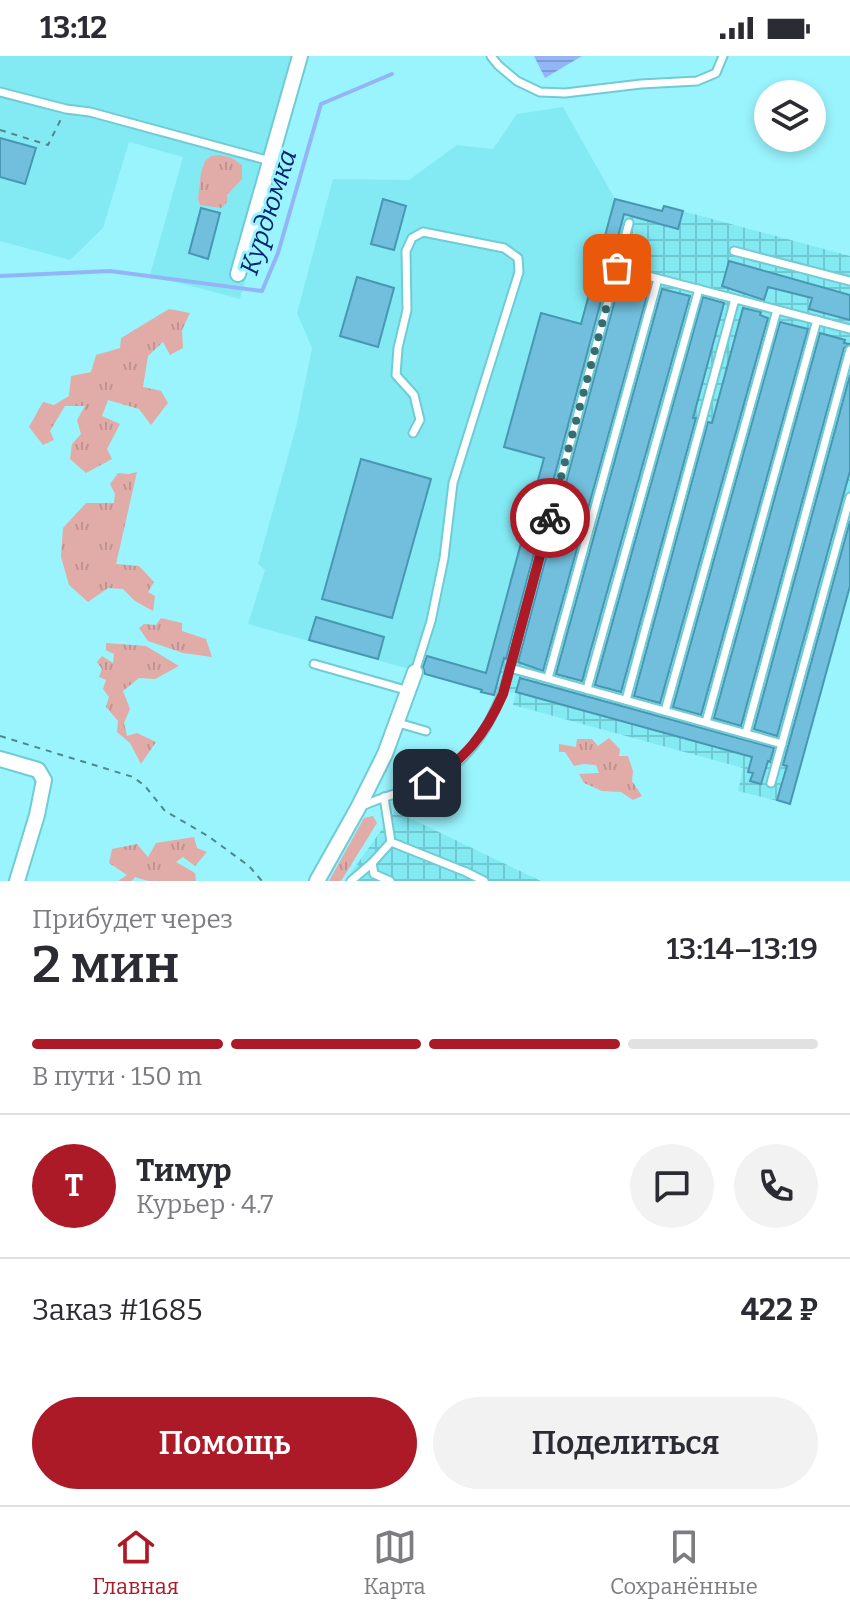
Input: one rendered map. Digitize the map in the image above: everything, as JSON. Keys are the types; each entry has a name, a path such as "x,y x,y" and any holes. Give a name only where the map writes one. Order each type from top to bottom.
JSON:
{"street":[{"path":"238,274 300,56"},
{"path":"317,881 385,754 415,672"},
{"path":"0,759 38,770 44,780 17,881"}],"lane":[{"path":"491,56 517,81 540,92 565,93 697,81 716,73 723,56"},
{"path":"0,92 90,112 270,161"},
{"path":"358,808 427,783 449,770 481,737 494,714 503,694 629,223"},
{"path":"413,433 420,420 414,395 396,375 398,348 407,310 406,251 412,238 423,232 504,248 518,258 519,272 453,483 444,558 431,621 415,672"},
{"path":"734,251 850,281"},
{"path":"617,268 850,329"},
{"path":"548,678 658,279"},
{"path":"587,689 699,289"},
{"path":"626,700 735,299"},
{"path":"665,711 777,310"},
{"path":"706,722 817,320"},
{"path":"746,733 850,350"},
{"path":"771,783 850,497"},
{"path":"314,664 409,691"},
{"path":"510,668 782,744"},
{"path":"398,723 426,731"},
{"path":"384,797 391,842"},
{"path":"351,881 391,842"},
{"path":"391,842 484,881"},
{"path":"372,863 374,874 390,881"}],"path":[{"path":"0,130 48,145 66,109"},
{"path":"0,736 133,777 145,786 165,811 208,836 249,866 262,881"}],"shaded area":[{"path":"0,56 309,56 240,299 150,275 183,157 129,142 103,228 70,260 0,241"},
{"path":"534,56 582,56 545,78"},
{"path":"563,107 615,199 481,692 477,688 248,624 265,570 258,564 296,427 312,348 297,313 333,179 409,180 457,145 493,149 517,114"},
{"path":"615,199 661,211 664,206 850,256 850,586 790,804 738,791 743,768 513,705 516,692 494,695 481,692"},
{"path":"395,811 541,881 345,881"}],"green space":[{"path":"221,155 242,165 242,179 227,195 227,202 221,208 200,205 198,199 205,161 211,156"},
{"path":"169,309 190,313 182,330 183,348 170,355 163,342 148,356 143,387 161,391 168,403 151,425 139,409 108,400 102,416 120,424 107,449 112,459 86,473 70,459 72,444 81,434 77,420 85,406 65,406 50,431 54,440 43,445 29,427 43,402 54,405 69,396 71,376 91,372 96,355 120,348 121,338"},
{"path":"137,472 116,564 139,566 154,582 148,592 155,596 153,611 135,601 123,589 108,588 88,602 69,585 61,557 63,528 86,503 114,503 115,494 110,484 118,473"},
{"path":"161,618 182,623 182,631 206,639 212,657 183,653 148,641 139,628 144,624 156,625"},
{"path":"106,643 146,646 179,666 155,679 139,678 123,691 130,709 124,723 127,736 137,733 156,742 141,764 130,743 117,732 118,721 106,707 109,697 103,689 106,680 99,677 102,669 97,662 102,656 113,663 114,654 106,650"},
{"path":"609,738 620,749 619,756 628,756 633,771 632,781 642,796 633,800 621,792 602,791 584,783 579,774 599,773 596,765 574,766 565,752 559,752 559,744 576,747 577,739 592,739 598,746"},
{"path":"373,816 377,823 341,881 329,881 364,818"},
{"path":"194,837 197,848 207,852 195,866 183,857 176,862 195,873 196,881 148,881 135,877 132,881 118,881 127,875 109,863 112,849 137,844 148,857 156,843"}],"building":[{"path":"0,138 36,148 25,184 0,177"},
{"path":"383,199 406,206 394,250 371,244"},
{"path":"615,199 662,211 664,206 683,211 678,229 624,214 494,695 425,674 423,667 427,656 486,673 544,458 504,447 541,313 581,324"},
{"path":"201,208 220,213 208,259 189,253"},
{"path":"729,261 850,295 850,320 809,309 812,298 768,287 764,300 722,286"},
{"path":"357,277 394,288 378,347 340,336"},
{"path":"621,277 650,285 543,671 518,662"},
{"path":"662,289 690,296 582,681 556,674"},
{"path":"703,297 724,303 621,692 595,685"},
{"path":"743,308 761,312 760,315 768,318 660,703 634,696 708,422 712,423"},
{"path":"780,322 808,329 701,715 673,707"},
{"path":"820,333 850,344 844,348 741,726 714,718"},
{"path":"850,375 850,471 777,736 754,729"},
{"path":"361,459 431,479 392,618 322,599"},
{"path":"850,521 850,586 790,804 777,800 787,766 783,765"},
{"path":"316,617 384,637 378,659 309,640"},
{"path":"520,678 774,748 770,762 761,784 750,781 753,773 748,772 752,757 516,692"}],"waterway":[{"name":"Курдюмка","path":"0,276 110,271 262,291 278,253 321,104 392,74"}],"way so far":[{"path":"550,518 617,268"}],"route":[{"path":"427,783 449,770 465,755 481,737 494,714 503,694 550,518"}]}
